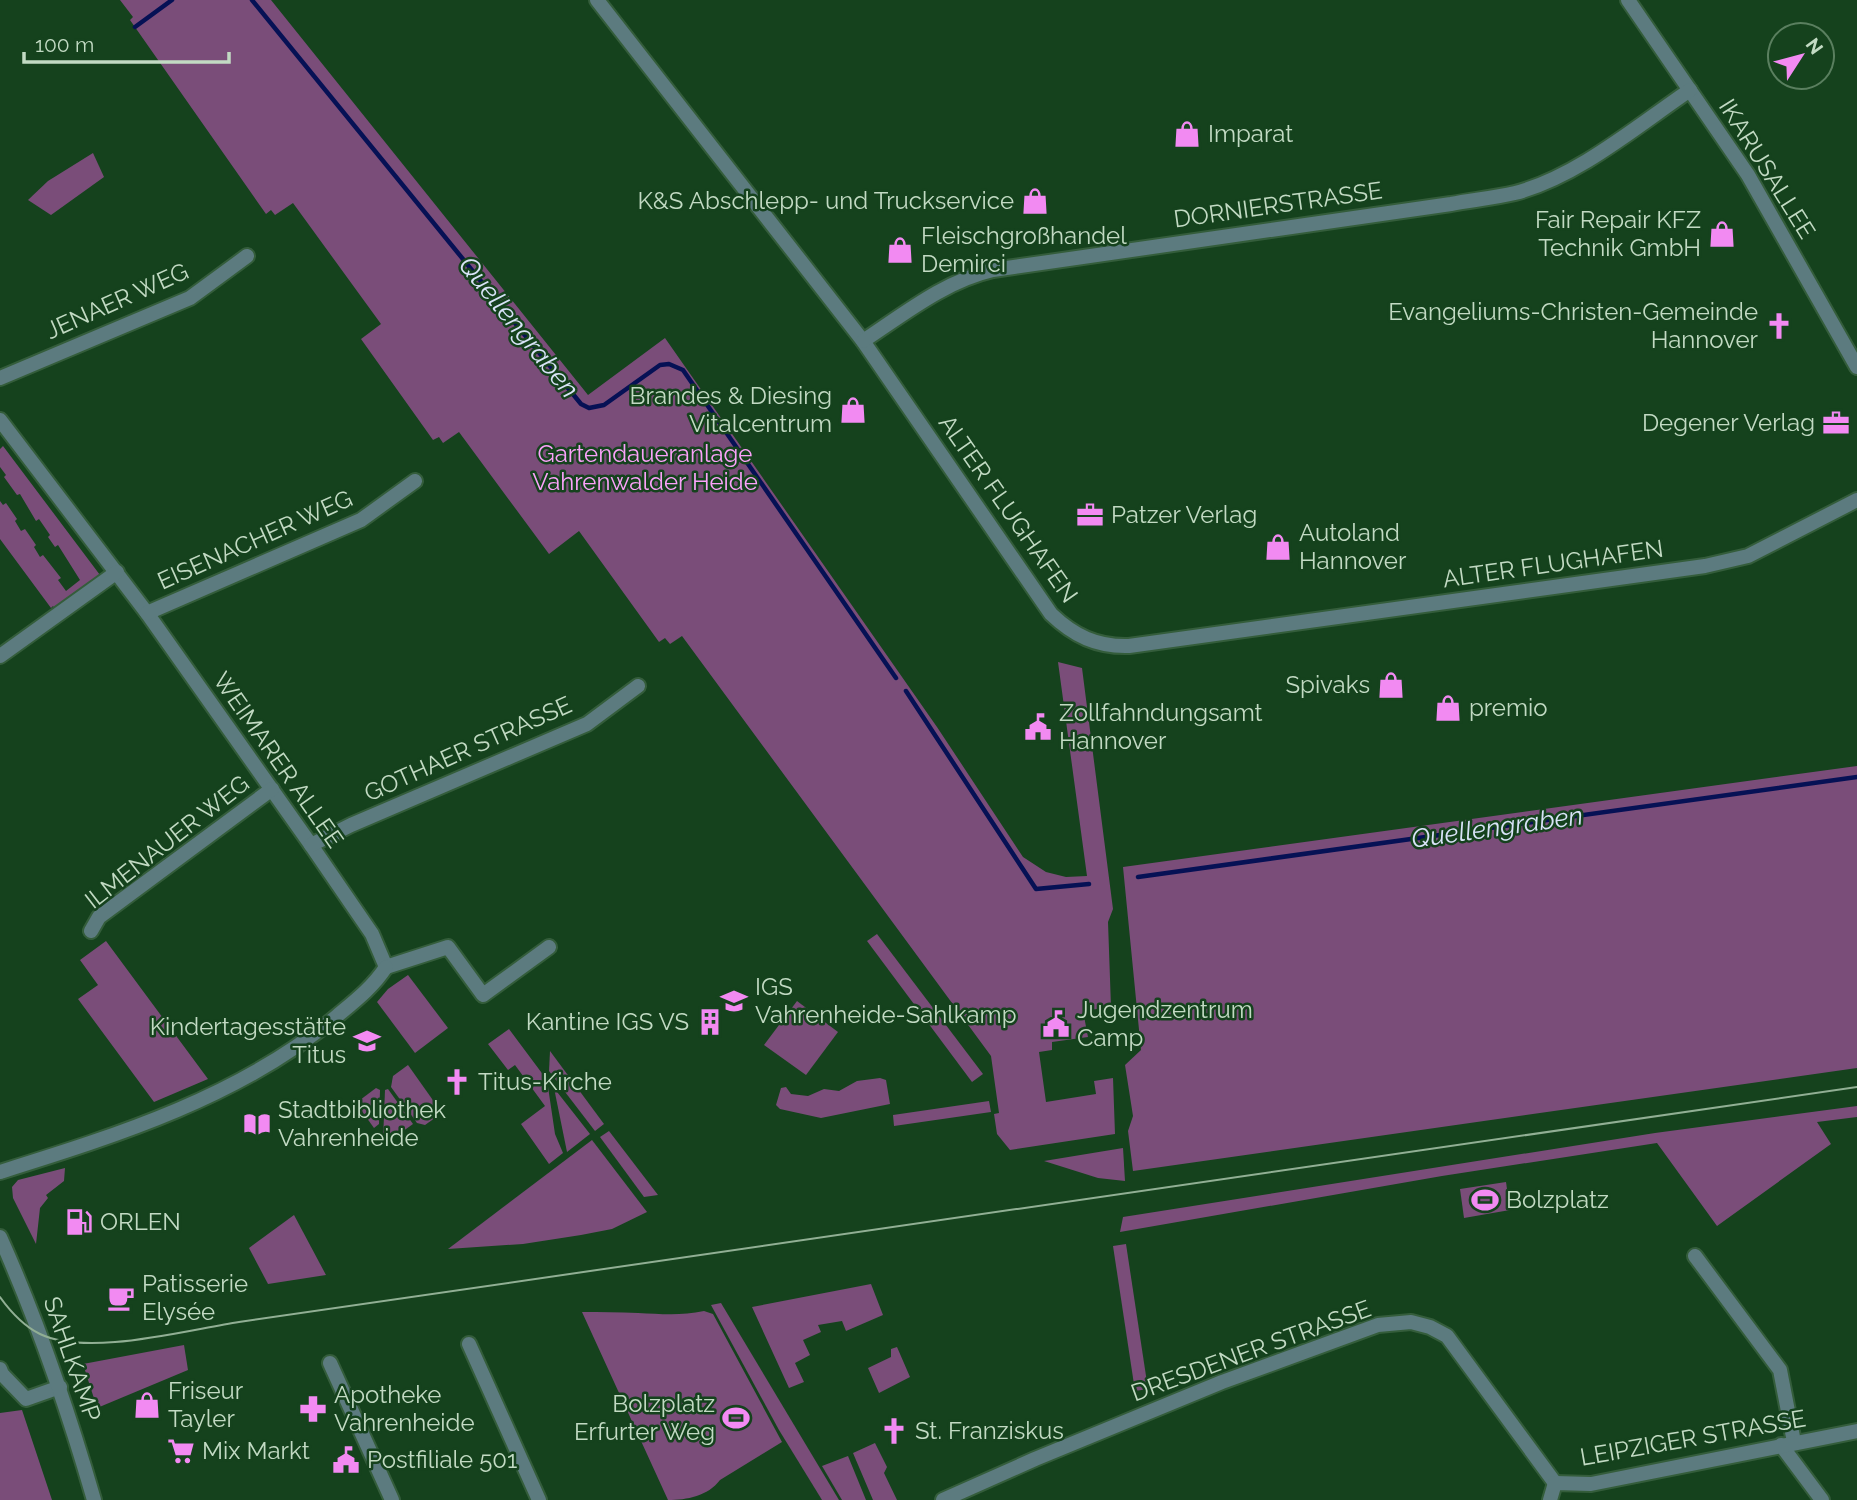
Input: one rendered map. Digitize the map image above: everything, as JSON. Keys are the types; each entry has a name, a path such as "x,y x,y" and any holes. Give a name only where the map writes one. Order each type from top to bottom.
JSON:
{"street":[{"name":"ALTER FLUGHAFEN","path":"597,0 863,341 1051,614 1067,630 1099,644 1129,646 1705,566 1748,556 1857,500"},
{"name":"IKARUSALLEE","path":"1628,0 1748,175 1857,367"},
{"name":"DORNIERSTRASSE","path":"863,341 942,290 978,273 1516,192 1556,177 1586,160 1690,90"},
{"name":"JENAER WEG","path":"0,378 190,298 247,257"},
{"name":"WEIMARER ALLEE","path":"0,420 5,438 117,572 272,789 372,934 386,967"},
{"name":"EISENACHER WEG","path":"147,613 361,520 415,481"},
{"path":"0,656 117,572"},
{"name":"GOTHAER STRASSE","path":"311,845 351,825 587,724 638,686"},
{"name":"ILMENAUER WEG","path":"91,931 99,917 272,789"},
{"path":"0,1172 180,1110 260,1070 330,1022 378,980 386,967 448,947 483,995 549,947"},
{"name":"SAHLKAMP","path":"0,1237 27,1297 60,1387 94,1500"},
{"path":"1695,1255 1780,1370 1788,1444 1822,1500"},
{"name":"DRESDENER STRASSE","path":"943,1500 1223,1382 1378,1325 1411,1322 1430,1327 1447,1336 1555,1483"},
{"path":"468,1344 539,1500"},
{"path":"330,1363 392,1500"},
{"path":"0,1369 26,1399 60,1387"},
{"name":"LEIPZIGER STRASSE","path":"1550,1500 1555,1483 1591,1484 1857,1431"}],"green space":[{"name":"Gartendaueranlage Vahrenwalder Heide","path":"120,0 271,0 588,395 665,338 937,727 1023,857 1046,872 1066,877 1087,876 1058,662 1082,668 1113,909 1108,922 1111,1007 1083,1011 1088,1037 1052,1042 1052,1050 1039,1052 1046,1102 1096,1094 1094,1081 1113,1078 1115,1134 1010,1150 997,1134 994,1114 999,1113 991,1056 682,636 670,644 665,638 659,642 579,531 549,554 459,432 443,443 439,437 433,440 361,339 381,324 293,203 275,215 271,210 266,214 130,20 133,17"},
{"path":"93,153 104,177 51,215 28,200 48,181"},
{"path":"3,446 100,575 55,609 53,606 51,608 0,539 0,501 3,505 6,503 17,519 15,521 21,531 25,529 36,545 34,547 40,557 43,555 61,578 58,580 66,591 80,580 58,545 55,547 48,537 50,535 39,519 36,521 20,494 17,495 4,477 6,475 0,467 0,449"},
{"path":"1857,766 1857,1068 1133,1171 1128,1131 1133,1116 1125,1065 1141,1050 1123,867"},
{"path":"877,934 983,1074 972,1082 867,941"},
{"path":"106,941 208,1079 154,1102 78,999 98,985 80,960"},
{"path":"408,975 448,1028 415,1053 377,1002 388,989"},
{"path":"797,1001 838,1032 806,1075 764,1045"},
{"path":"509,1029 547,1080 555,1134 563,1153 549,1164 521,1124 545,1106 515,1065 508,1070 488,1044"},
{"path":"550,1051 604,1124 595,1131 549,1071"},
{"path":"408,1065 442,1113 425,1125 417,1123 391,1087 393,1076"},
{"path":"880,1078 886,1080 890,1104 821,1118 780,1109 776,1105 781,1088 786,1087 791,1094 808,1096 824,1089 839,1091 857,1081"},
{"path":"376,1088 380,1090 379,1124 374,1128 356,1103"},
{"path":"554,1088 590,1134 567,1152"},
{"path":"388,1089 413,1124 385,1144 385,1090"},
{"path":"989,1101 991,1112 894,1126 893,1115"},
{"path":"1857,1106 1857,1117 1817,1122 1831,1144 1717,1226 1657,1143 1442,1176 1120,1232 1123,1217 1655,1133"},
{"path":"609,1131 658,1195 644,1197 600,1137"},
{"path":"592,1140 647,1212 612,1229 581,1235 523,1244 448,1249"},
{"path":"1123,1148 1125,1181 1098,1178 1044,1161"},
{"path":"65,1168 64,1181 46,1195 48,1198 40,1208 36,1244 13,1198 12,1187 18,1180"},
{"name":"Bolzplatz","path":"1506,1182 1510,1210 1464,1218 1460,1189"},
{"path":"294,1215 326,1275 268,1284 249,1248"},
{"path":"1126,1244 1148,1389 1135,1391 1113,1246"},
{"path":"871,1284 883,1315 846,1331 842,1321 818,1325 821,1332 803,1340 810,1355 795,1363 804,1382 789,1388 752,1307"},
{"path":"721,1303 839,1500 822,1500 779,1430 711,1305"},
{"path":"704,1311 713,1314 782,1442 720,1480 709,1490 690,1498 668,1500 582,1312 687,1314"},
{"path":"184,1345 188,1370 97,1408 83,1364"},
{"path":"897,1347 910,1377 879,1393 868,1368 891,1357 891,1349"},
{"path":"22,1410 52,1500 0,1500 0,1413"},
{"path":"875,1443 887,1467 884,1473 897,1500 873,1500 853,1453"},
{"path":"848,1456 866,1500 842,1500 822,1466"}],"waterway":[{"name":"Quellengraben","path":"135,27 172,0"},
{"name":"Quellengraben","path":"252,0 581,404 589,408 604,405 660,365 669,364 683,370 896,678"},
{"name":"Quellengraben","path":"906,691 1036,889 1089,884"},
{"name":"Quellengraben","path":"1138,877 1857,777"}],"tram line":[{"path":"0,1297 28,1327 40,1334 84,1343 138,1340 239,1322 1857,1087"}],"place":[{"name":"Imparat","path":"1187,134"},
{"name":"K&S Abschlepp- und Truckservice","path":"1035,201"},
{"name":"Fair Repair KFZ Technik GmbH","path":"1722,234"},
{"name":"Fleischgroßhandel Demirci","path":"900,250"},
{"name":"Evangeliums-Christen-Gemeinde Hannover","path":"1779,326"},
{"name":"Brandes & Diesing Vitalcentrum","path":"853,410"},
{"name":"Degener Verlag","path":"1836,423"},
{"name":"Patzer Verlag","path":"1090,515"},
{"name":"Autoland Hannover","path":"1278,547"},
{"name":"Spivaks","path":"1391,685"},
{"name":"premio","path":"1448,708"},
{"name":"Zollfahndungsamt Hannover","path":"1038,727"},
{"name":"IGS Vahrenheide-Sahlkamp","path":"734,1001"},
{"name":"Kantine IGS VS","path":"710,1022"},
{"name":"Jugendzentrum Camp","path":"1056,1024"},
{"name":"Kindertagesstätte Titus","path":"367,1041"},
{"name":"Titus-Kirche","path":"457,1082"},
{"name":"Stadtbibliothek Vahrenheide","path":"257,1124"},
{"name":"Bolzplatz","path":"1485,1200"},
{"name":"ORLEN","path":"79,1222"},
{"name":"Patisserie Elysée","path":"121,1298"},
{"name":"Friseur Tayler","path":"147,1405"},
{"name":"Apotheke Vahrenheide","path":"313,1409"},
{"name":"Bolzplatz Erfurter Weg","path":"736,1418"},
{"name":"St. Franziskus","path":"894,1431"},
{"name":"Mix Markt","path":"181,1451"},
{"name":"Postfiliale 501","path":"346,1460"}]}
